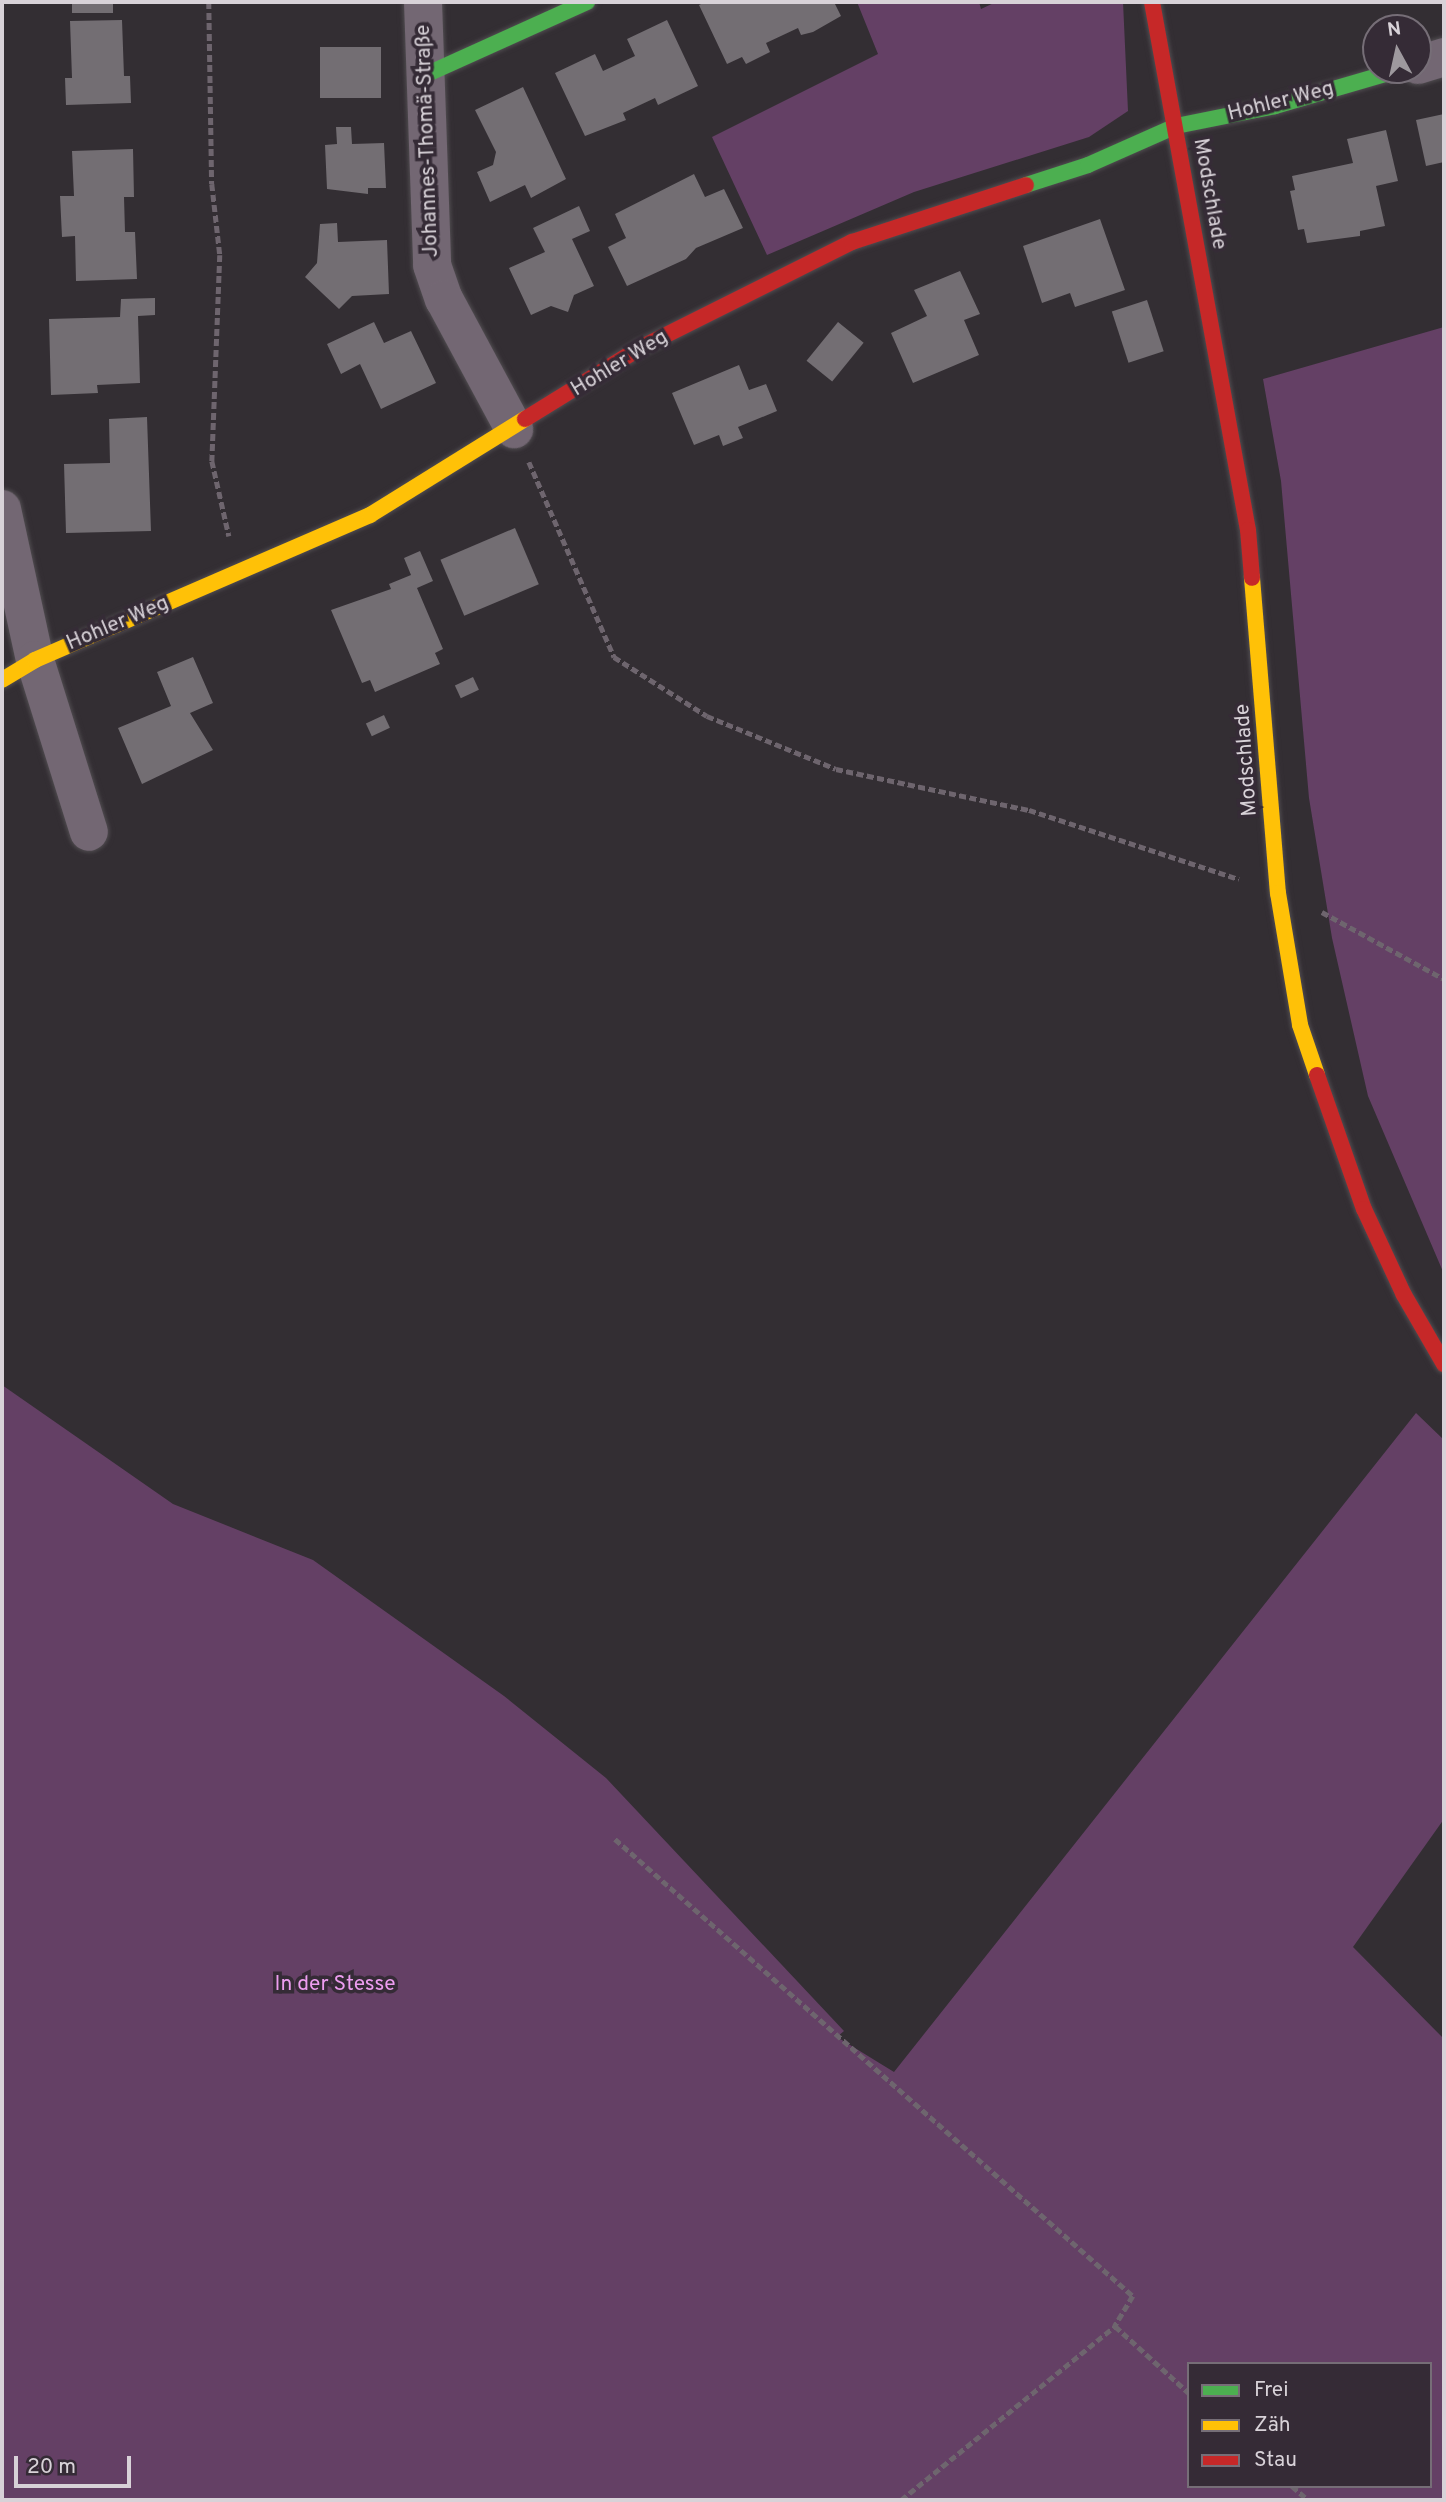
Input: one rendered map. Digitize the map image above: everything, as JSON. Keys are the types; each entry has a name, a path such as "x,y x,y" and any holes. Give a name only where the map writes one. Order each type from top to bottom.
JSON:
{"street":[{"name":"Johannes-Thomä-Straße","path":"423,2 423,76 432,265 444,299 514,429"},
{"path":"423,76 587,2"},
{"name":"Modschlade","path":"1153,2 1248,530 1278,893 1300,1025 1334,1130 1364,1209 1404,1295 1444,1364"},
{"name":"Hohler Weg","path":"2,680 35,660 370,515 514,429 640,348 852,242 1088,165 1176,126 1275,106 1362,81"},
{"path":"2,509 35,660 89,832"}],"path":[{"path":"209,2 212,184 220,256 212,461 229,537 232,575"},
{"path":"514,429 614,657 708,716 836,769 1029,810 1278,893 1444,979"},
{"path":"615,1839 1133,2296 1115,2326 901,2500"},
{"path":"1115,2326 1187,2391"},
{"path":"1295,2488 1308,2500"}],"green space":[{"path":"857,2 979,2 981,9 996,2 1123,2 1128,111 1089,137 914,192 767,255 712,137 878,54"},
{"path":"1444,327 1444,1274 1368,1096 1332,938 1309,798 1281,481 1263,379"},
{"name":"In der Stesse","path":"2,1385 173,1504 313,1560 504,1696 606,1778 844,2031 837,2037 894,2072 1416,1413 1444,1440 1444,1819 1353,1947 1444,2039 1444,2500 2,2500"}],"building":[{"path":"72,2 113,2 113,13 72,13"},
{"path":"705,2 834,2 841,16 813,32 801,35 798,28 766,43 770,52 746,64 742,57 727,64 699,5"},
{"path":"122,20 124,76 130,76 131,103 66,105 65,78 72,78 70,21"},
{"path":"667,20 698,86 658,105 655,98 623,113 626,120 585,136 555,73 595,54 603,71 635,56 627,39"},
{"path":"320,47 381,47 381,98 320,98"},
{"path":"523,87 566,179 531,198 525,185 490,202 477,172 493,165 496,152 475,110"},
{"path":"1444,114 1444,162 1426,166 1416,120"},
{"path":"336,127 351,127 352,144 384,143 386,188 368,188 368,194 327,189 325,145 337,144"},
{"path":"1386,130 1398,181 1376,186 1385,226 1360,231 1360,236 1307,243 1304,229 1298,230 1290,191 1295,190 1292,176 1353,163 1347,139"},
{"path":"133,149 134,197 124,197 125,232 135,232 137,279 76,281 75,236 62,237 60,196 74,196 72,151"},
{"path":"694,174 705,197 724,189 743,228 696,248 686,259 627,286 608,247 626,238 615,214"},
{"path":"579,206 590,231 572,239 594,286 574,295 568,312 551,306 531,315 509,268 545,252 533,228"},
{"path":"1100,219 1125,290 1075,307 1070,293 1042,303 1023,246"},
{"path":"337,223 338,242 387,240 389,294 352,296 339,309 305,277 317,263 320,224"},
{"path":"960,271 980,314 964,320 979,355 913,383 891,333 927,316 914,290"},
{"path":"155,298 155,315 138,316 140,383 97,385 98,393 51,395 49,319 120,317 121,299"},
{"path":"1147,300 1164,351 1128,363 1112,311"},
{"path":"374,322 384,343 411,331 436,383 381,409 360,364 341,374 327,344"},
{"path":"838,322 864,343 832,382 807,361"},
{"path":"739,365 749,390 766,384 777,411 738,427 743,438 723,446 719,435 694,445 672,393"},
{"path":"147,417 151,531 66,533 64,464 110,463 109,419"},
{"path":"515,528 539,584 464,616 440,560"},
{"path":"420,551 433,581 417,588 443,649 435,653 440,664 375,692 370,680 362,683 331,610 391,589 389,584 411,575 404,558"},
{"path":"193,657 213,703 190,713 213,750 142,784 118,728 171,706 157,672"},
{"path":"473,677 479,690 461,698 455,685"},
{"path":"384,715 390,728 372,736 366,723"}],"traffic: fast":[{"path":"423,76 587,2"},
{"path":"1026,185 1088,165 1176,126 1275,106 1362,81"}],"traffic: slow":[{"path":"2,680 35,660 370,515 525,419"},
{"path":"1252,578 1278,893 1300,1025 1317,1075"}],"traffic: jam":[{"path":"1152,2 1248,530 1252,578"},
{"path":"525,419 640,348 852,242 1026,185"},
{"path":"1317,1075 1364,1209 1404,1295 1444,1364"}]}
